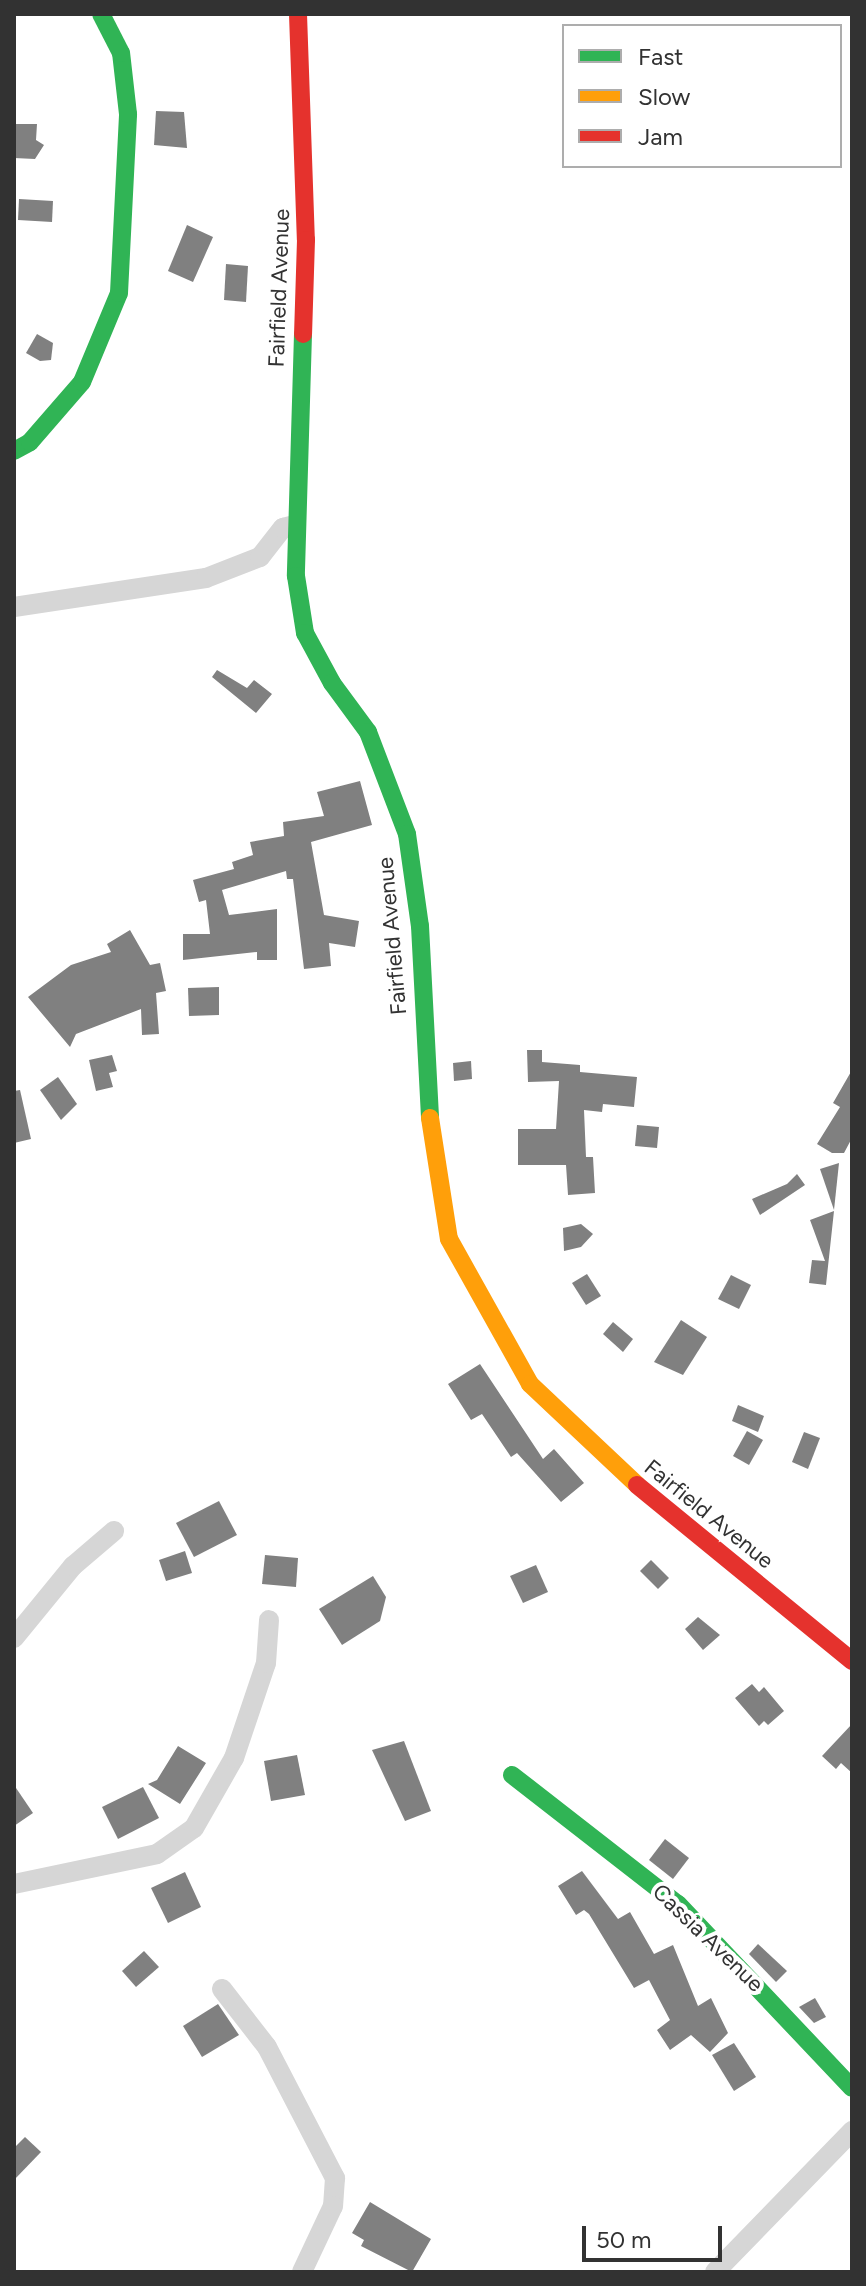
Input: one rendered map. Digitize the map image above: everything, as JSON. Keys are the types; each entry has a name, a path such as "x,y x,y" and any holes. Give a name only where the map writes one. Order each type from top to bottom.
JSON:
{"street":[{"path":"14,451 30,442 82,382 119,293 128,114 121,53 101,14"},
{"name":"Fairfield Avenue","path":"298,14 306,240 294,525 305,633 332,683 368,732 407,834 420,926 424,1060 436,1181 449,1239 530,1384 595,1451 852,1661"},
{"path":"14,607 206,578 260,557 283,528 294,525"},
{"path":"14,1638 73,1566 114,1531"},
{"path":"14,1884 157,1854 194,1828 234,1758 266,1663 269,1620"},
{"name":"Cassia Avenue","path":"512,1775 678,1904 852,2088"},
{"path":"222,1989 267,2047 335,2178 333,2206 302,2272"},
{"path":"715,2272 852,2131"}],"building":[{"path":"156,111 184,112 187,148 154,145"},
{"path":"14,124 37,124 36,140 44,145 35,159 14,158"},
{"path":"19,199 53,201 52,222 18,220"},
{"path":"187,225 213,237 193,282 168,271"},
{"path":"226,264 248,266 246,302 224,300"},
{"path":"37,334 53,343 51,360 40,361 26,353"},
{"path":"217,670 247,688 254,680 272,694 256,713 212,677"},
{"path":"360,781 372,825 311,842 324,915 359,921 355,947 329,943 331,966 304,969 293,879 287,879 286,871 222,890 229,915 277,909 277,960 257,960 257,952 183,960 183,934 210,934 206,900 199,902 193,880 234,869 232,862 253,855 250,842 284,836 283,822 324,816 317,792"},
{"path":"130,930 150,965 160,963 166,991 156,993 159,1034 142,1035 141,1009 76,1034 70,1047 28,997 71,965 111,952 107,944"},
{"path":"219,987 219,1015 189,1016 188,988"},
{"path":"527,1050 542,1050 542,1062 580,1065 580,1072 637,1077 634,1107 603,1104 602,1112 584,1110 586,1157 593,1157 595,1193 568,1195 566,1165 518,1165 518,1129 556,1129 559,1081 528,1082"},
{"path":"112,1055 117,1071 109,1073 113,1087 96,1091 89,1060"},
{"path":"471,1061 472,1079 454,1081 453,1063"},
{"path":"852,1070 852,1138 844,1153 832,1153 817,1144 840,1107 833,1103"},
{"path":"58,1077 77,1104 61,1120 40,1090"},
{"path":"20,1090 31,1139 14,1143 14,1091"},
{"path":"637,1125 659,1127 657,1148 635,1146"},
{"path":"839,1163 834,1210 820,1169"},
{"path":"797,1174 805,1185 760,1215 752,1199 787,1184"},
{"path":"834,1211 826,1285 809,1283 812,1260 825,1261 810,1220"},
{"path":"581,1224 593,1234 581,1247 564,1251 563,1228"},
{"path":"587,1274 601,1296 586,1305 572,1283"},
{"path":"731,1275 751,1285 739,1309 718,1299"},
{"path":"681,1320 707,1337 683,1375 654,1362"},
{"path":"613,1322 633,1339 623,1352 603,1334"},
{"path":"480,1364 543,1459 554,1449 584,1483 561,1502 517,1453 511,1457 482,1414 471,1420 448,1384"},
{"path":"738,1405 764,1416 758,1432 732,1421"},
{"path":"747,1431 763,1440 749,1465 733,1456"},
{"path":"804,1432 820,1438 808,1469 792,1462"},
{"path":"219,1501 237,1535 194,1557 176,1523"},
{"path":"185,1551 192,1573 166,1581 159,1560"},
{"path":"265,1555 298,1558 296,1587 262,1584"},
{"path":"651,1560 669,1578 658,1589 640,1571"},
{"path":"536,1565 548,1592 523,1603 510,1576"},
{"path":"373,1576 386,1597 380,1621 342,1645 319,1609"},
{"path":"698,1617 720,1635 703,1650 685,1629"},
{"path":"752,1684 759,1692 764,1687 784,1711 768,1725 764,1721 759,1726 735,1698"},
{"path":"852,1724 852,1773 841,1763 836,1769 822,1756"},
{"path":"404,1741 431,1811 405,1821 372,1750"},
{"path":"178,1746 206,1763 180,1804 148,1784 157,1780"},
{"path":"297,1755 305,1795 271,1801 264,1761"},
{"path":"14,1785 33,1813 14,1826"},
{"path":"143,1787 159,1818 118,1839 102,1807"},
{"path":"665,1839 689,1858 673,1879 649,1860"},
{"path":"582,1871 618,1919 630,1912 654,1954 673,1945 698,2006 711,1998 728,2033 710,2052 691,2035 670,2050 657,2030 670,2020 649,1980 634,1988 589,1914 584,1910 576,1915 558,1886"},
{"path":"185,1872 201,1907 168,1923 151,1888"},
{"path":"758,1944 787,1971 776,1982 749,1954"},
{"path":"144,1951 159,1967 136,1987 122,1971"},
{"path":"815,1998 826,2017 814,2023 799,2007"},
{"path":"218,2004 239,2035 202,2057 183,2026"},
{"path":"734,2043 756,2077 734,2091 712,2055"},
{"path":"25,2137 41,2152 14,2180 14,2148"},
{"path":"370,2202 431,2239 412,2272 361,2246 364,2240 352,2233"}],"traffic: fast":[{"path":"14,451 30,442 82,382 119,293 128,114 121,53 101,14"},
{"path":"303,334 296,576 305,633 332,683 368,732 407,834 420,926 430,1118"},
{"path":"512,1775 678,1904 852,2088"}],"traffic: slow":[{"path":"430,1118 449,1239 530,1384 637,1485"}],"traffic: jam":[{"path":"298,14 306,240 303,334"},
{"path":"637,1485 852,1661"}]}
